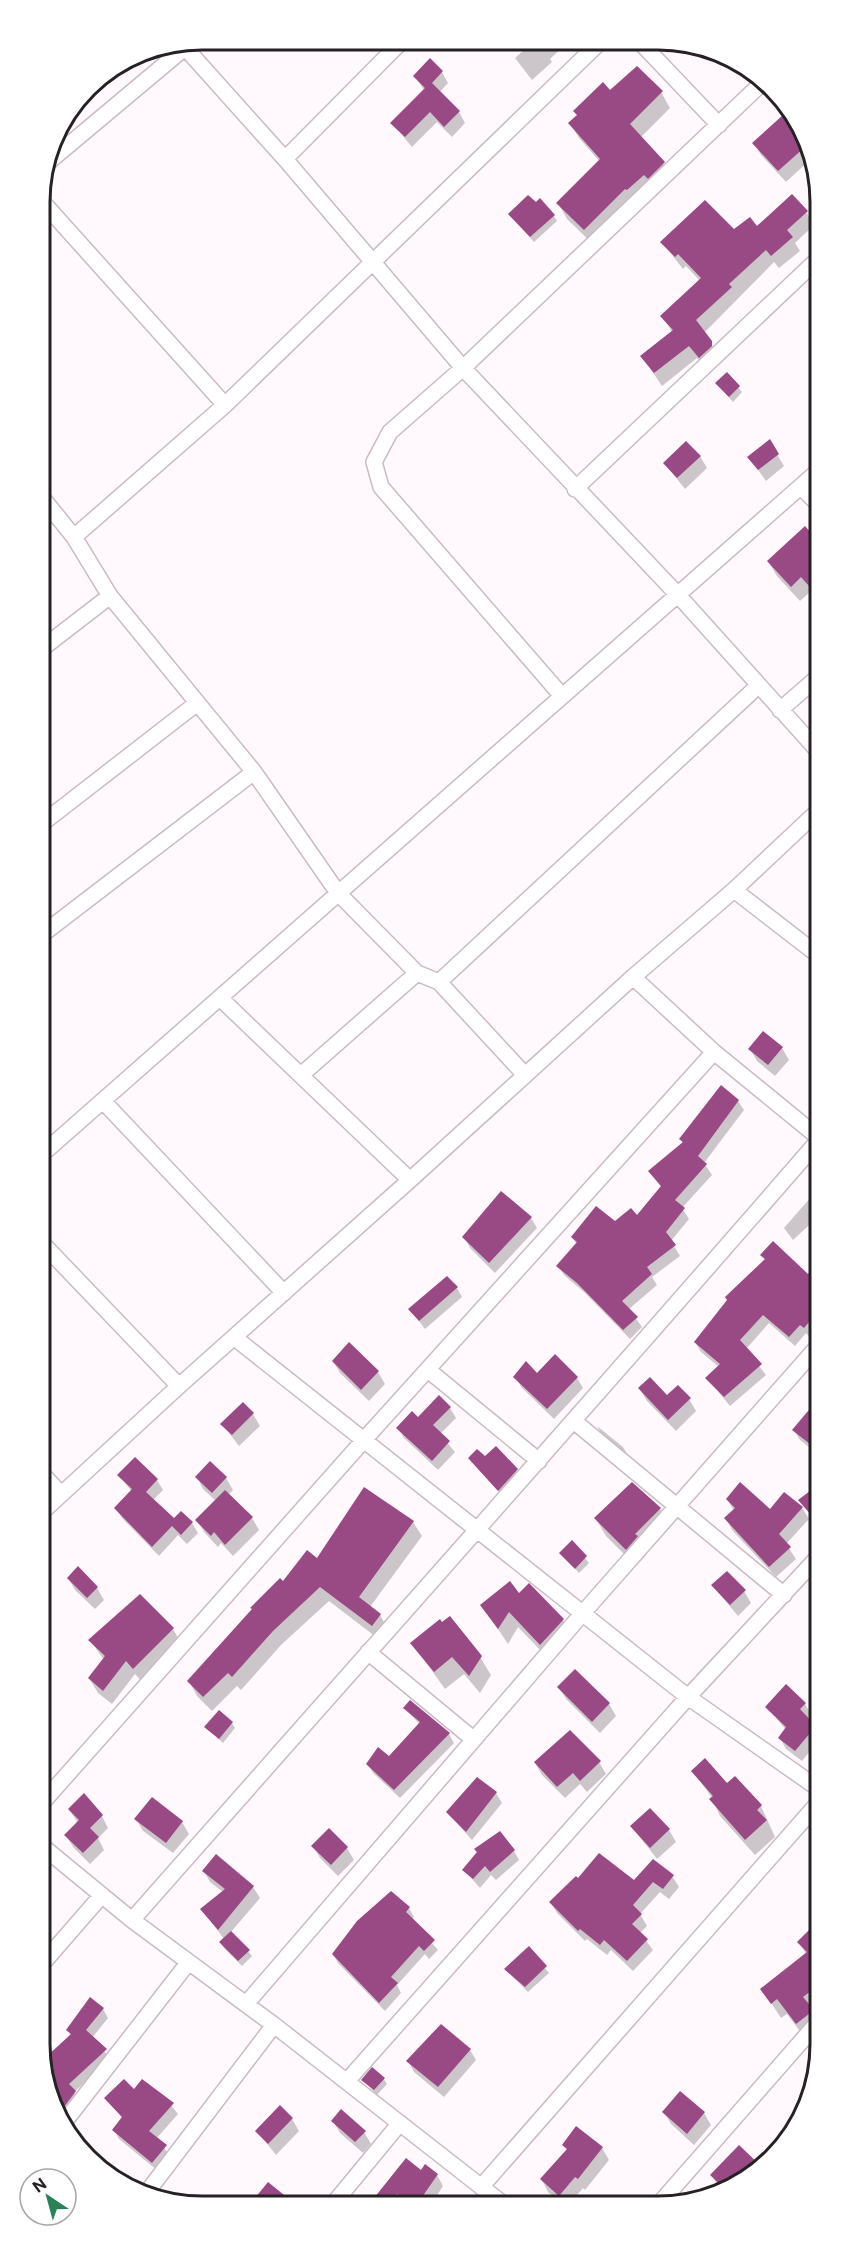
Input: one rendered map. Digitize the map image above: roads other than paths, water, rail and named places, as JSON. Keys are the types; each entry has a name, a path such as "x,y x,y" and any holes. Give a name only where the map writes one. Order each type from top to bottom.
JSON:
{"street":[{"path":"74,537 225,405 593,49"},
{"path":"647,49 719,125"},
{"path":"192,50 463,368 575,489 678,595 810,742"},
{"path":"285,159 394,50"},
{"path":"57,154 178,51"},
{"path":"562,696 381,487 374,462 390,432 463,368 758,87"},
{"path":"50,210 225,405"},
{"path":"575,489 810,267"},
{"path":"49,1148 810,479"},
{"path":"801,487 810,496"},
{"path":"50,507 74,537 110,596 196,704 254,772 338,893 417,973 439,982 525,1075"},
{"path":"50,642 110,596"},
{"path":"780,710 810,684"},
{"path":"439,982 759,685"},
{"path":"50,818 196,704"},
{"path":"50,929 254,772"},
{"path":"49,1505 633,977 734,890 810,819"},
{"path":"734,890 810,948"},
{"path":"301,1075 417,973"},
{"path":"633,977 714,1052 809,1132"},
{"path":"221,999 411,1180"},
{"path":"49,1795 363,1441 714,1052"},
{"path":"103,1101 284,1293"},
{"path":"132,1920 477,1529 575,1422 809,1149"},
{"path":"49,1251 179,1386"},
{"path":"235,1338 688,1697 809,1779"},
{"path":"246,2004 582,1614 809,1356"},
{"path":"428,1370 539,1461"},
{"path":"575,1422 784,1595"},
{"path":"49,1481 62,1494"},
{"path":"347,2081 688,1697 809,1567"},
{"path":"368,1652 473,1740"},
{"path":"481,2187 809,1813"},
{"path":"49,1852 132,1920 274,2025 493,2196"},
{"path":"49,1956 102,1895"},
{"path":"68,2117 188,1963"},
{"path":"151,2186 274,2025"},
{"path":"667,2195 809,2033"},
{"path":"340,2196 400,2123"}]}
